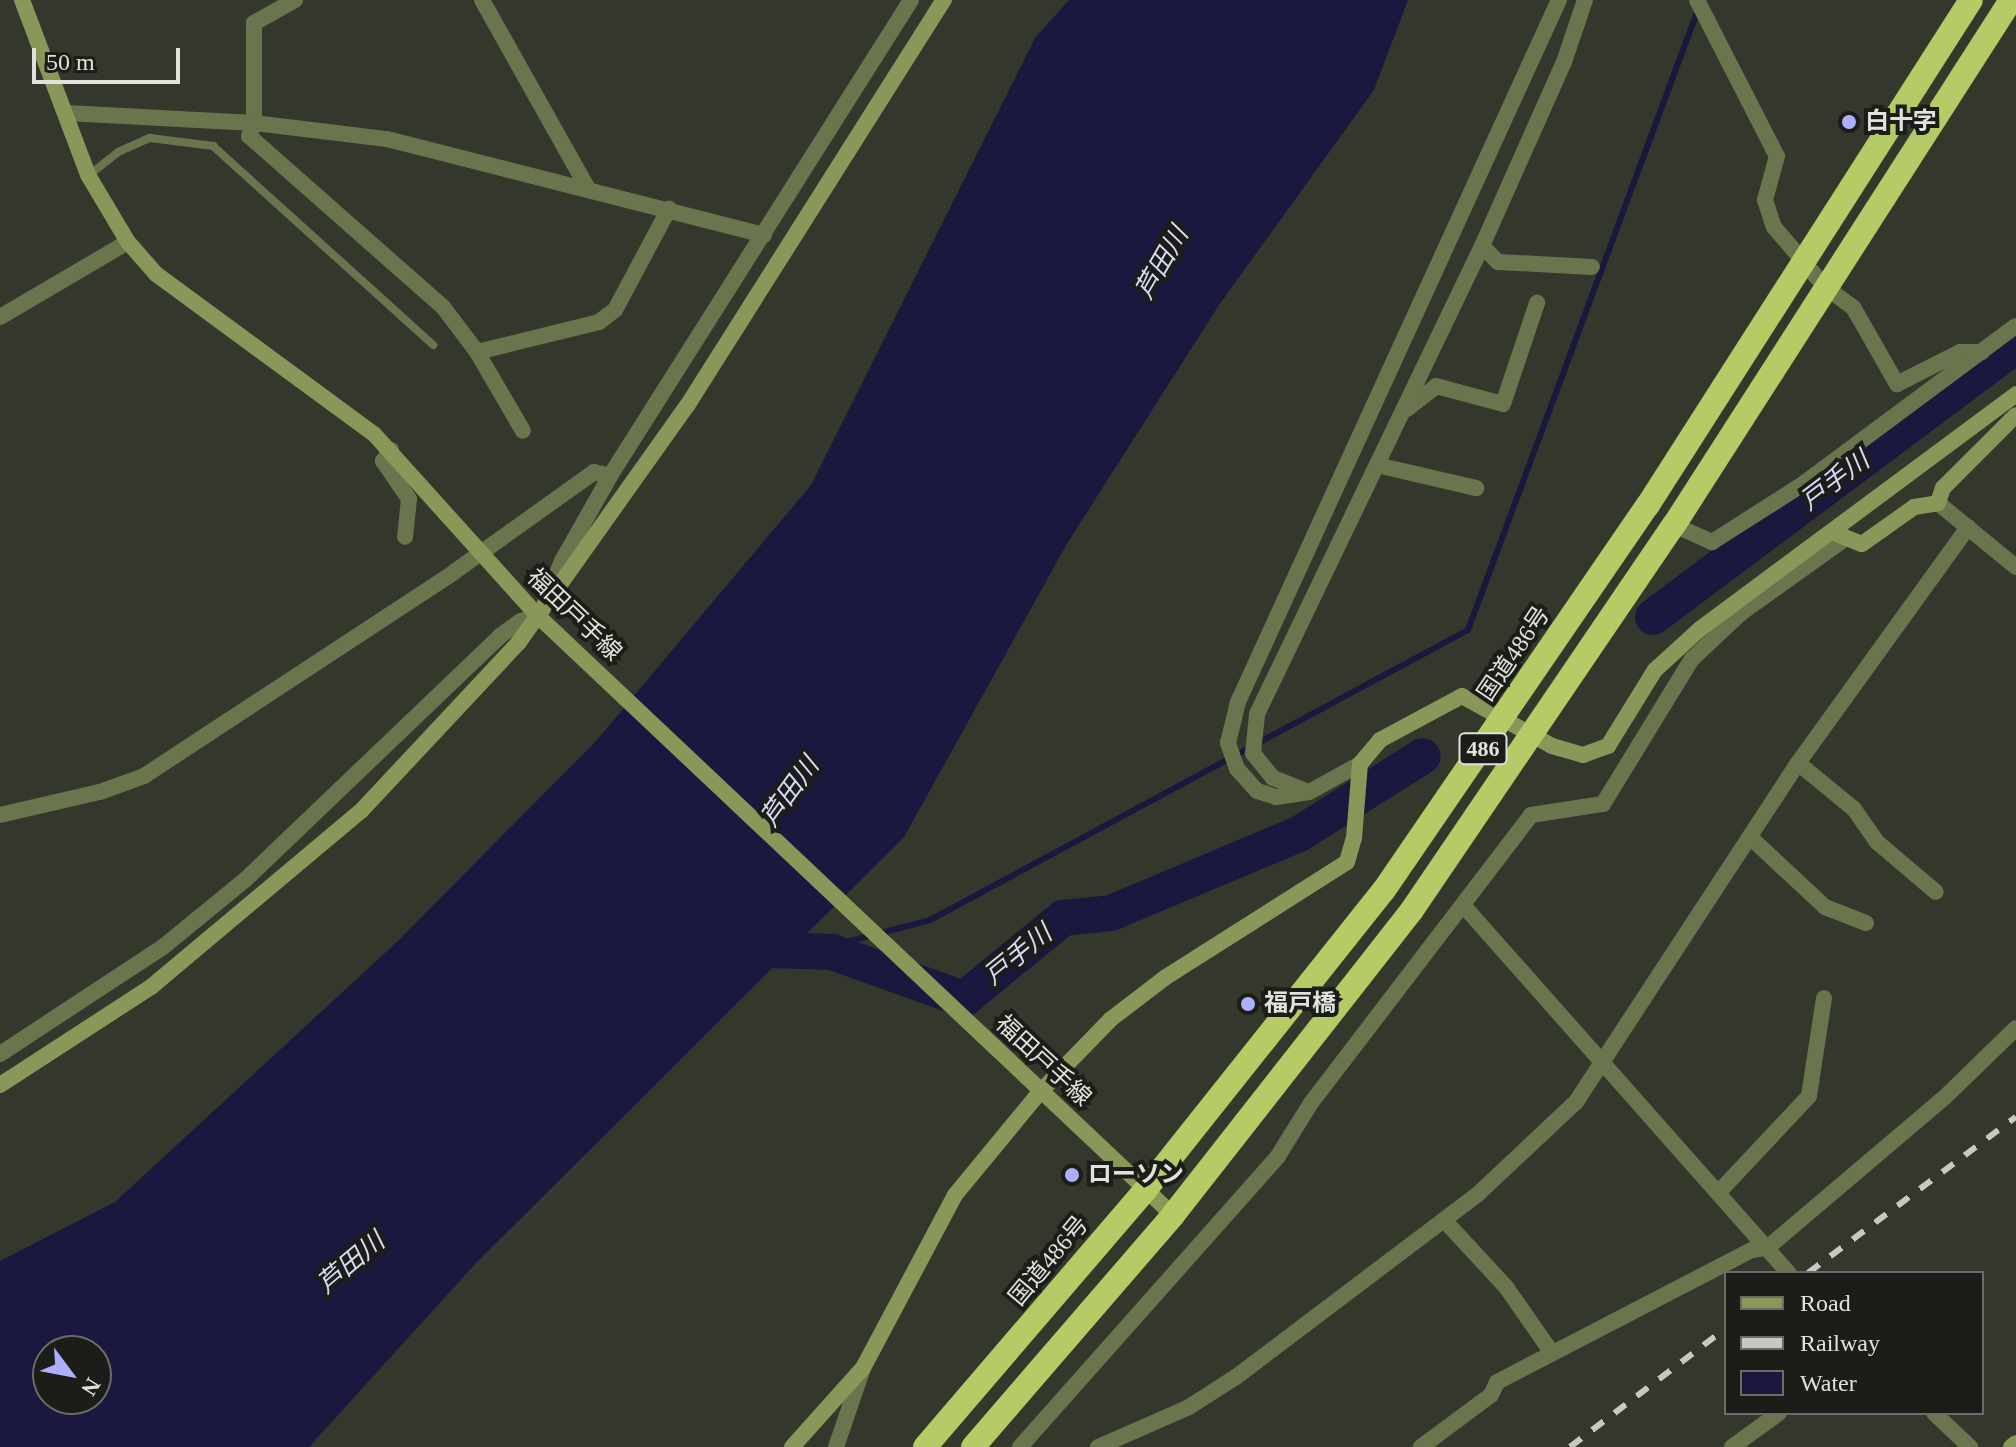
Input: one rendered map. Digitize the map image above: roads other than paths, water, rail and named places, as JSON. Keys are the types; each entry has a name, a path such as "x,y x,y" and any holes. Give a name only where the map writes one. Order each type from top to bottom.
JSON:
{"highway":[{"name":"国道486号","path":"925,1447 1146,1189 1384,890 1648,505 1971,0"},
{"name":"486","path":"973,1447 1173,1215 1412,910 1674,525 2011,0"}],"street":[{"name":"福田戸手線","path":"22,0 88,175 128,242 156,274 391,450 479,553 543,621 1014,1069 1173,1215"},
{"path":"295,0 254,23 254,123 249,136 415,278 477,352 523,431"},
{"path":"543,621 562,561 610,476 911,0"},
{"path":"0,1085 151,987 361,811 543,621 687,406 944,0"},
{"path":"1559,0 1238,702 1228,743 1237,769 1257,791 1276,797 1309,792 1360,764 1380,740 1462,696 1532,734 1583,755 1608,746 1655,670 1700,629 1839,535"},
{"path":"1309,792 1273,778 1253,753 1257,714 1482,246 1564,62 1585,0"},
{"path":"1697,0 1777,156 1765,200 1774,227 1825,287 1853,307 1897,384 1960,352 1982,352"},
{"path":"487,2 588,189"},
{"path":"67,113 254,123 387,139 764,235"},
{"path":"477,352 599,322 615,310 669,209"},
{"path":"0,317 128,242"},
{"path":"1482,246 1498,262 1592,267"},
{"path":"1402,412 1436,386 1503,404 1537,303"},
{"path":"1674,525 1712,542 1803,484 2016,326"},
{"path":"1020,1447 1278,1156 1311,1103 1531,815 1603,804 1692,659 1741,613 2016,394"},
{"path":"1938,503 1943,488 2016,415"},
{"path":"391,450 383,461 409,499 405,537"},
{"path":"1377,465 1476,488"},
{"path":"0,815 100,792 144,776 479,553 594,472 610,476"},
{"path":"1839,535 1862,544 1914,507 1938,503 2016,567"},
{"path":"1103,1446 1189,1407 1236,1377 1444,1220 1530,1146 1603,1065 1798,763 1968,527"},
{"path":"0,1054 163,947 246,879 500,636 521,621 543,621"},
{"path":"1798,763 1854,809 1877,842 1936,892"},
{"path":"836,1447 863,1368 955,1195 1040,1092 1111,1019 1166,977 1347,862 1354,838 1360,764"},
{"path":"1750,837 1825,907 1866,923"},
{"path":"1463,905 1787,1271"},
{"path":"1718,1193 1809,1096 1824,998"},
{"path":"1421,1447 1491,1395 1497,1382 1752,1250 1767,1248 1944,1098 2016,1028"},
{"path":"1444,1220 1506,1287 1552,1353"},
{"path":"792,1447 863,1368"},
{"path":"1732,1447 1776,1415"},
{"path":"1936,1415 1970,1447"},
{"path":"2011,1447 2016,1443"}],"lane":[{"path":"88,175 118,152 150,138 213,146 433,345"}],"water":[{"name":"芦田川","path":"1069,0 1408,0 1374,90 1219,305 1068,542 904,837 475,1264 309,1447 0,1447 0,1261 115,1202 399,940 596,741 811,485 1035,38"}],"waterway":[{"path":"791,945 835,945 930,920 1468,630 1699,7"},
{"name":"戸手川","path":"1653,617 2016,345"},
{"name":"戸手川","path":"743,949 832,952 964,999 1063,918 1111,913 1299,834 1423,756"}],"railway":[{"path":"1811,1271 2016,1117"},
{"path":"1570,1447 1724,1330"}],"place":[{"name":"白十字","path":"1849,122"},
{"name":"福戸橋","path":"1248,1004"},
{"name":"ローソン","path":"1072,1175"}]}
